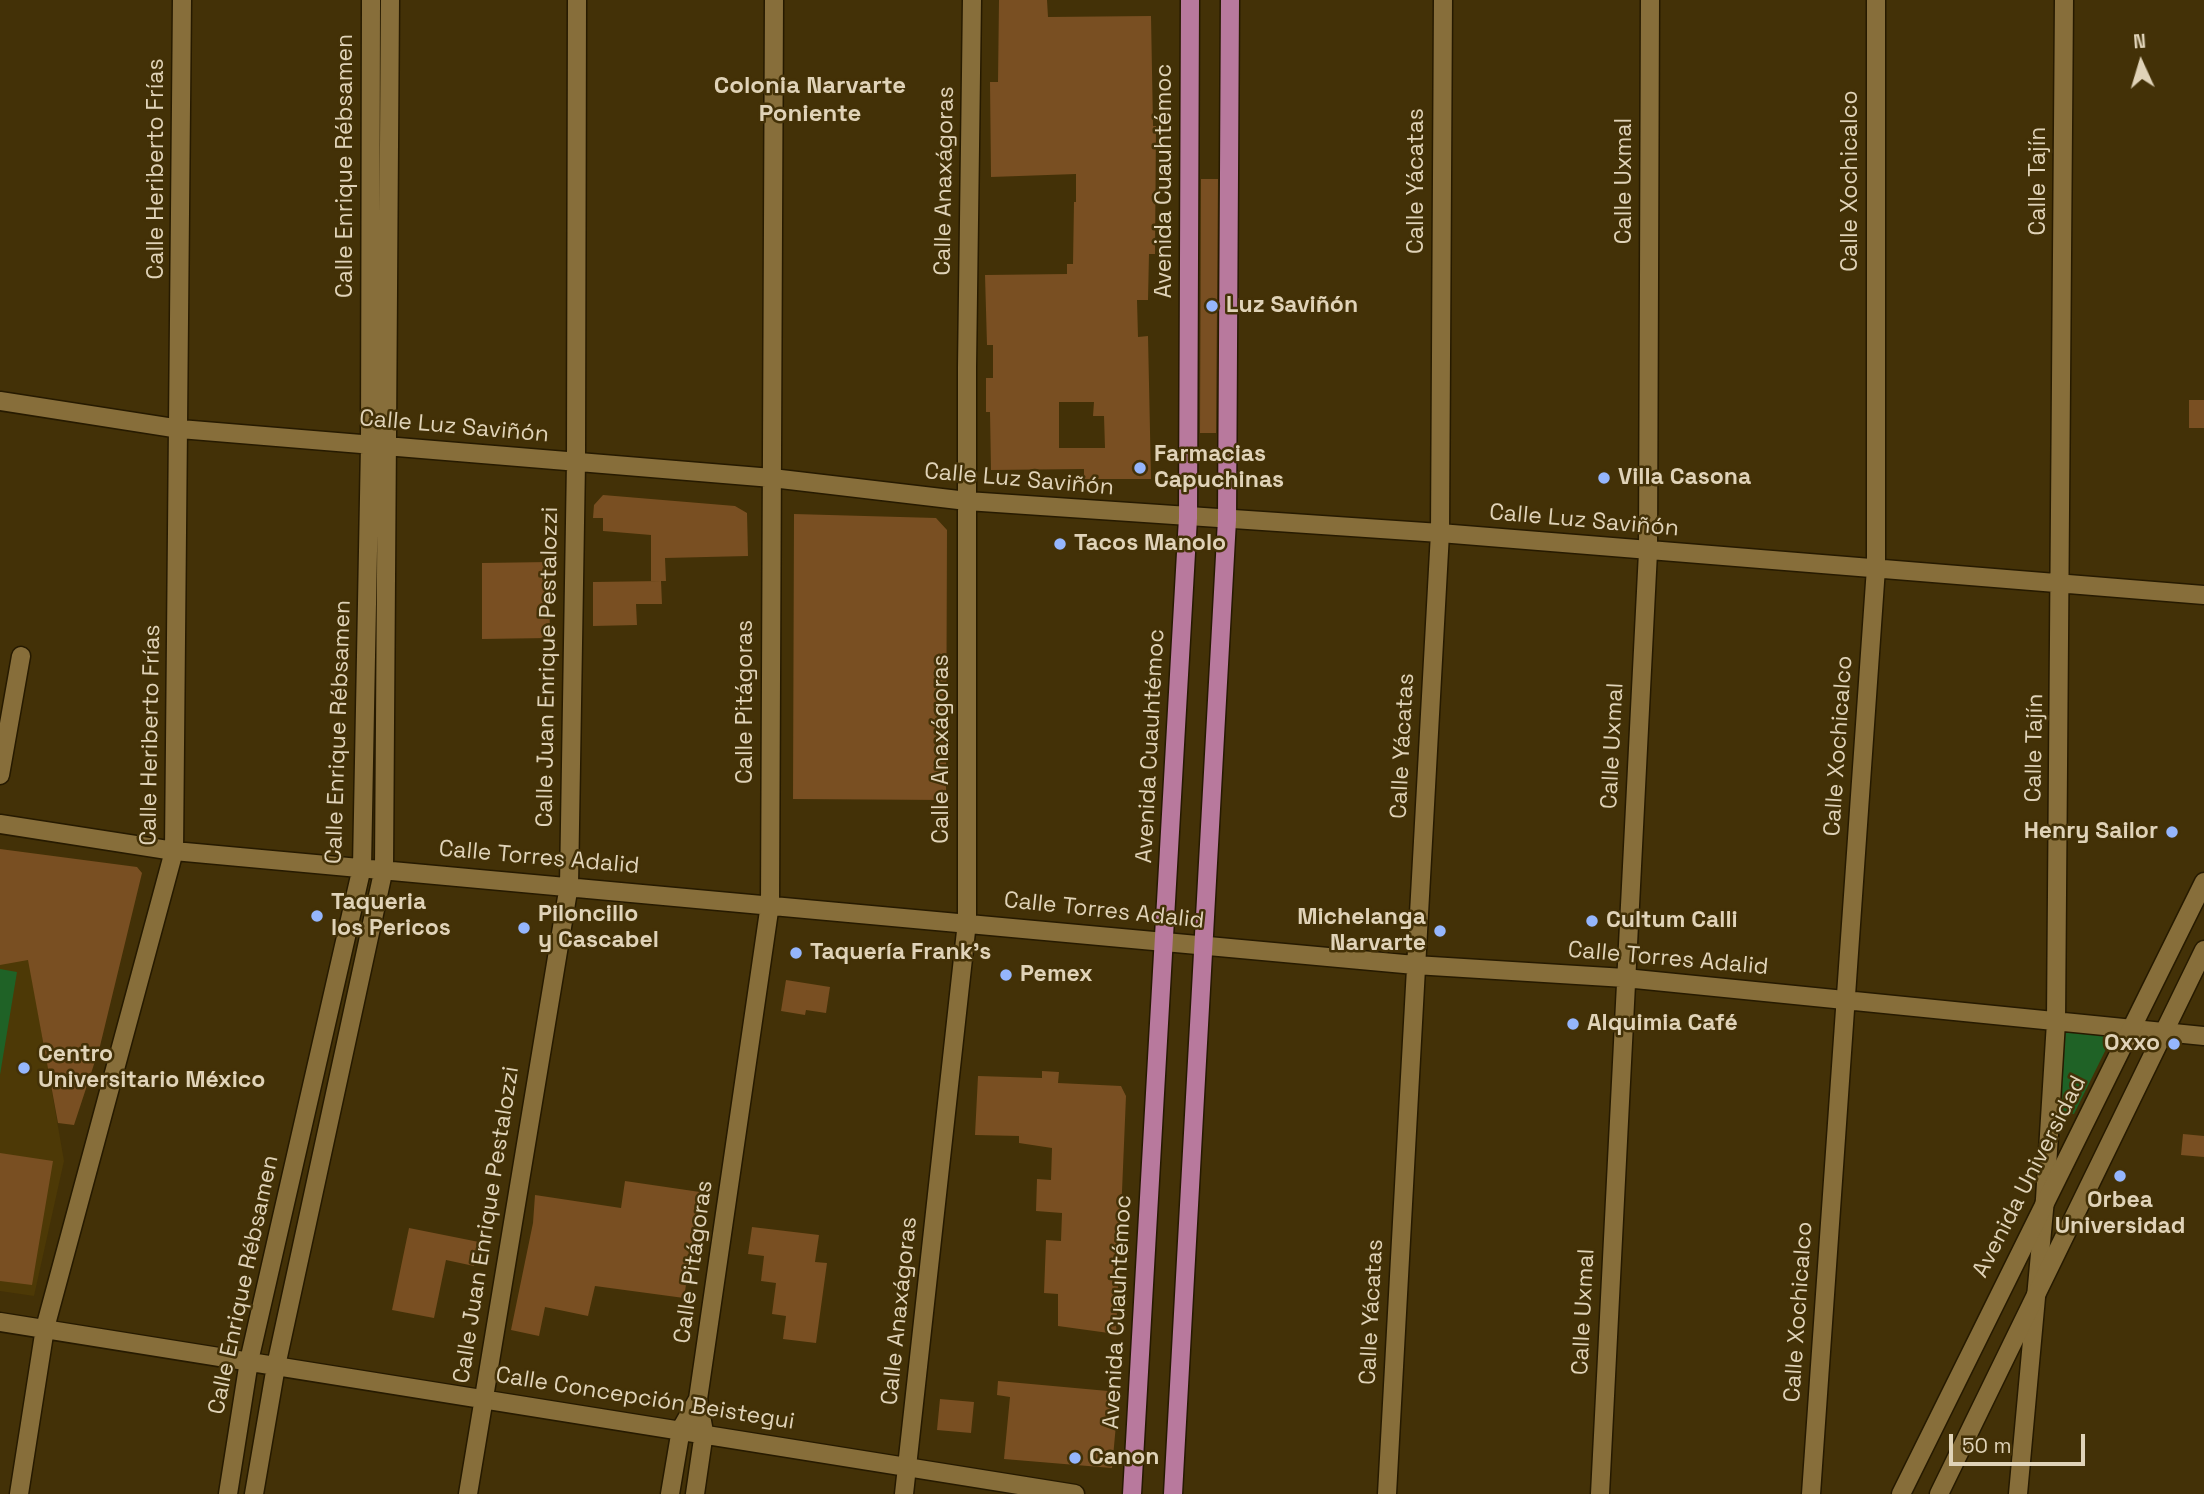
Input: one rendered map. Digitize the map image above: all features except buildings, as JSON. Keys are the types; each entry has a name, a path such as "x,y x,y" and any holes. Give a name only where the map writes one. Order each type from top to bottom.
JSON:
{"main road":[{"name":"Avenida Cuauhtémoc","path":"1132,1494 1188,518 1189,0"},
{"path":"1173,1494 1227,520 1230,0"}],"street":[{"name":"Calle Heriberto Frías","path":"19,1494 45,1328 174,851 182,0"},
{"name":"Calle Enrique Rébsamen","path":"228,1494 249,1362 362,867 370,445 371,0"},
{"name":"Calle Enrique Rébsamen","path":"254,1494 275,1366 384,869 390,0"},
{"name":"Calle Juan Enrique Pestalozzi","path":"468,1494 569,886 576,462 577,0"},
{"name":"Calle Pitágoras","path":"695,1494 704,1432 698,1399 770,904 774,0"},
{"name":"Calle Anaxágoras","path":"904,1494 967,922 967,502 972,0"},
{"name":"Calle Yácatas","path":"1387,1494 1440,533 1443,0"},
{"name":"Calle Uxmal","path":"1600,1494 1648,552 1650,0"},
{"name":"Calle Xochicalco","path":"1811,1494 1876,568 1876,0"},
{"name":"Calle Tajín","path":"2018,1494 2045,1199 2056,1022 2062,584 2064,0"},
{"name":"Calle Luz Saviñón","path":"0,401 180,429 772,478 967,502 1440,533 1648,552 2204,595"},
{"path":"0,775 21,656"},
{"name":"Calle Torres Adalid","path":"0,824 174,851 1415,965 1625,978 2204,1036"},
{"name":"Avenida Universidad","path":"1901,1494 2204,883"},
{"path":"1939,1494 2036,1290 2204,950"},
{"path":"306,1112 330,1117"},
{"path":"272,1257 298,1263"},
{"name":"Calle Concepción Beistegui","path":"0,1322 704,1432 1075,1494"},
{"name":"Calle Pitágoras","path":"670,1494 681,1429 698,1399"}],"shaded area":[{"name":"Centro Universitario México","path":"0,849 29,960 64,1161 34,1296 0,1291"}],"green space":[{"path":"0,969 17,972 0,1075"},
{"path":"2060,1029 2112,1037 2074,1114 2063,1113"}],"place":[{"name":"Luz Saviñón","path":"1212,306"},
{"name":"Farmacias Capuchinas","path":"1140,468"},
{"name":"Villa Casona","path":"1604,478"},
{"name":"Tacos Manolo","path":"1060,544"},
{"name":"Henry Sailor","path":"2172,832"},
{"name":"Taqueria los Pericos","path":"317,916"},
{"name":"Cultum Calli","path":"1592,921"},
{"name":"Piloncillo y Cascabel","path":"524,928"},
{"name":"Michelanga Narvarte","path":"1440,931"},
{"name":"Taquería Frank's","path":"796,953"},
{"name":"Pemex","path":"1006,975"},
{"name":"Alquimia Café","path":"1573,1024"},
{"name":"Oxxo","path":"2174,1044"},
{"name":"Centro Universitario México","path":"24,1068"},
{"name":"Orbea Universidad","path":"2120,1176"},
{"name":"Canon","path":"1075,1458"}],"district":[{"name":"Colonia Narvarte Poniente","path":"810,100"}]}
